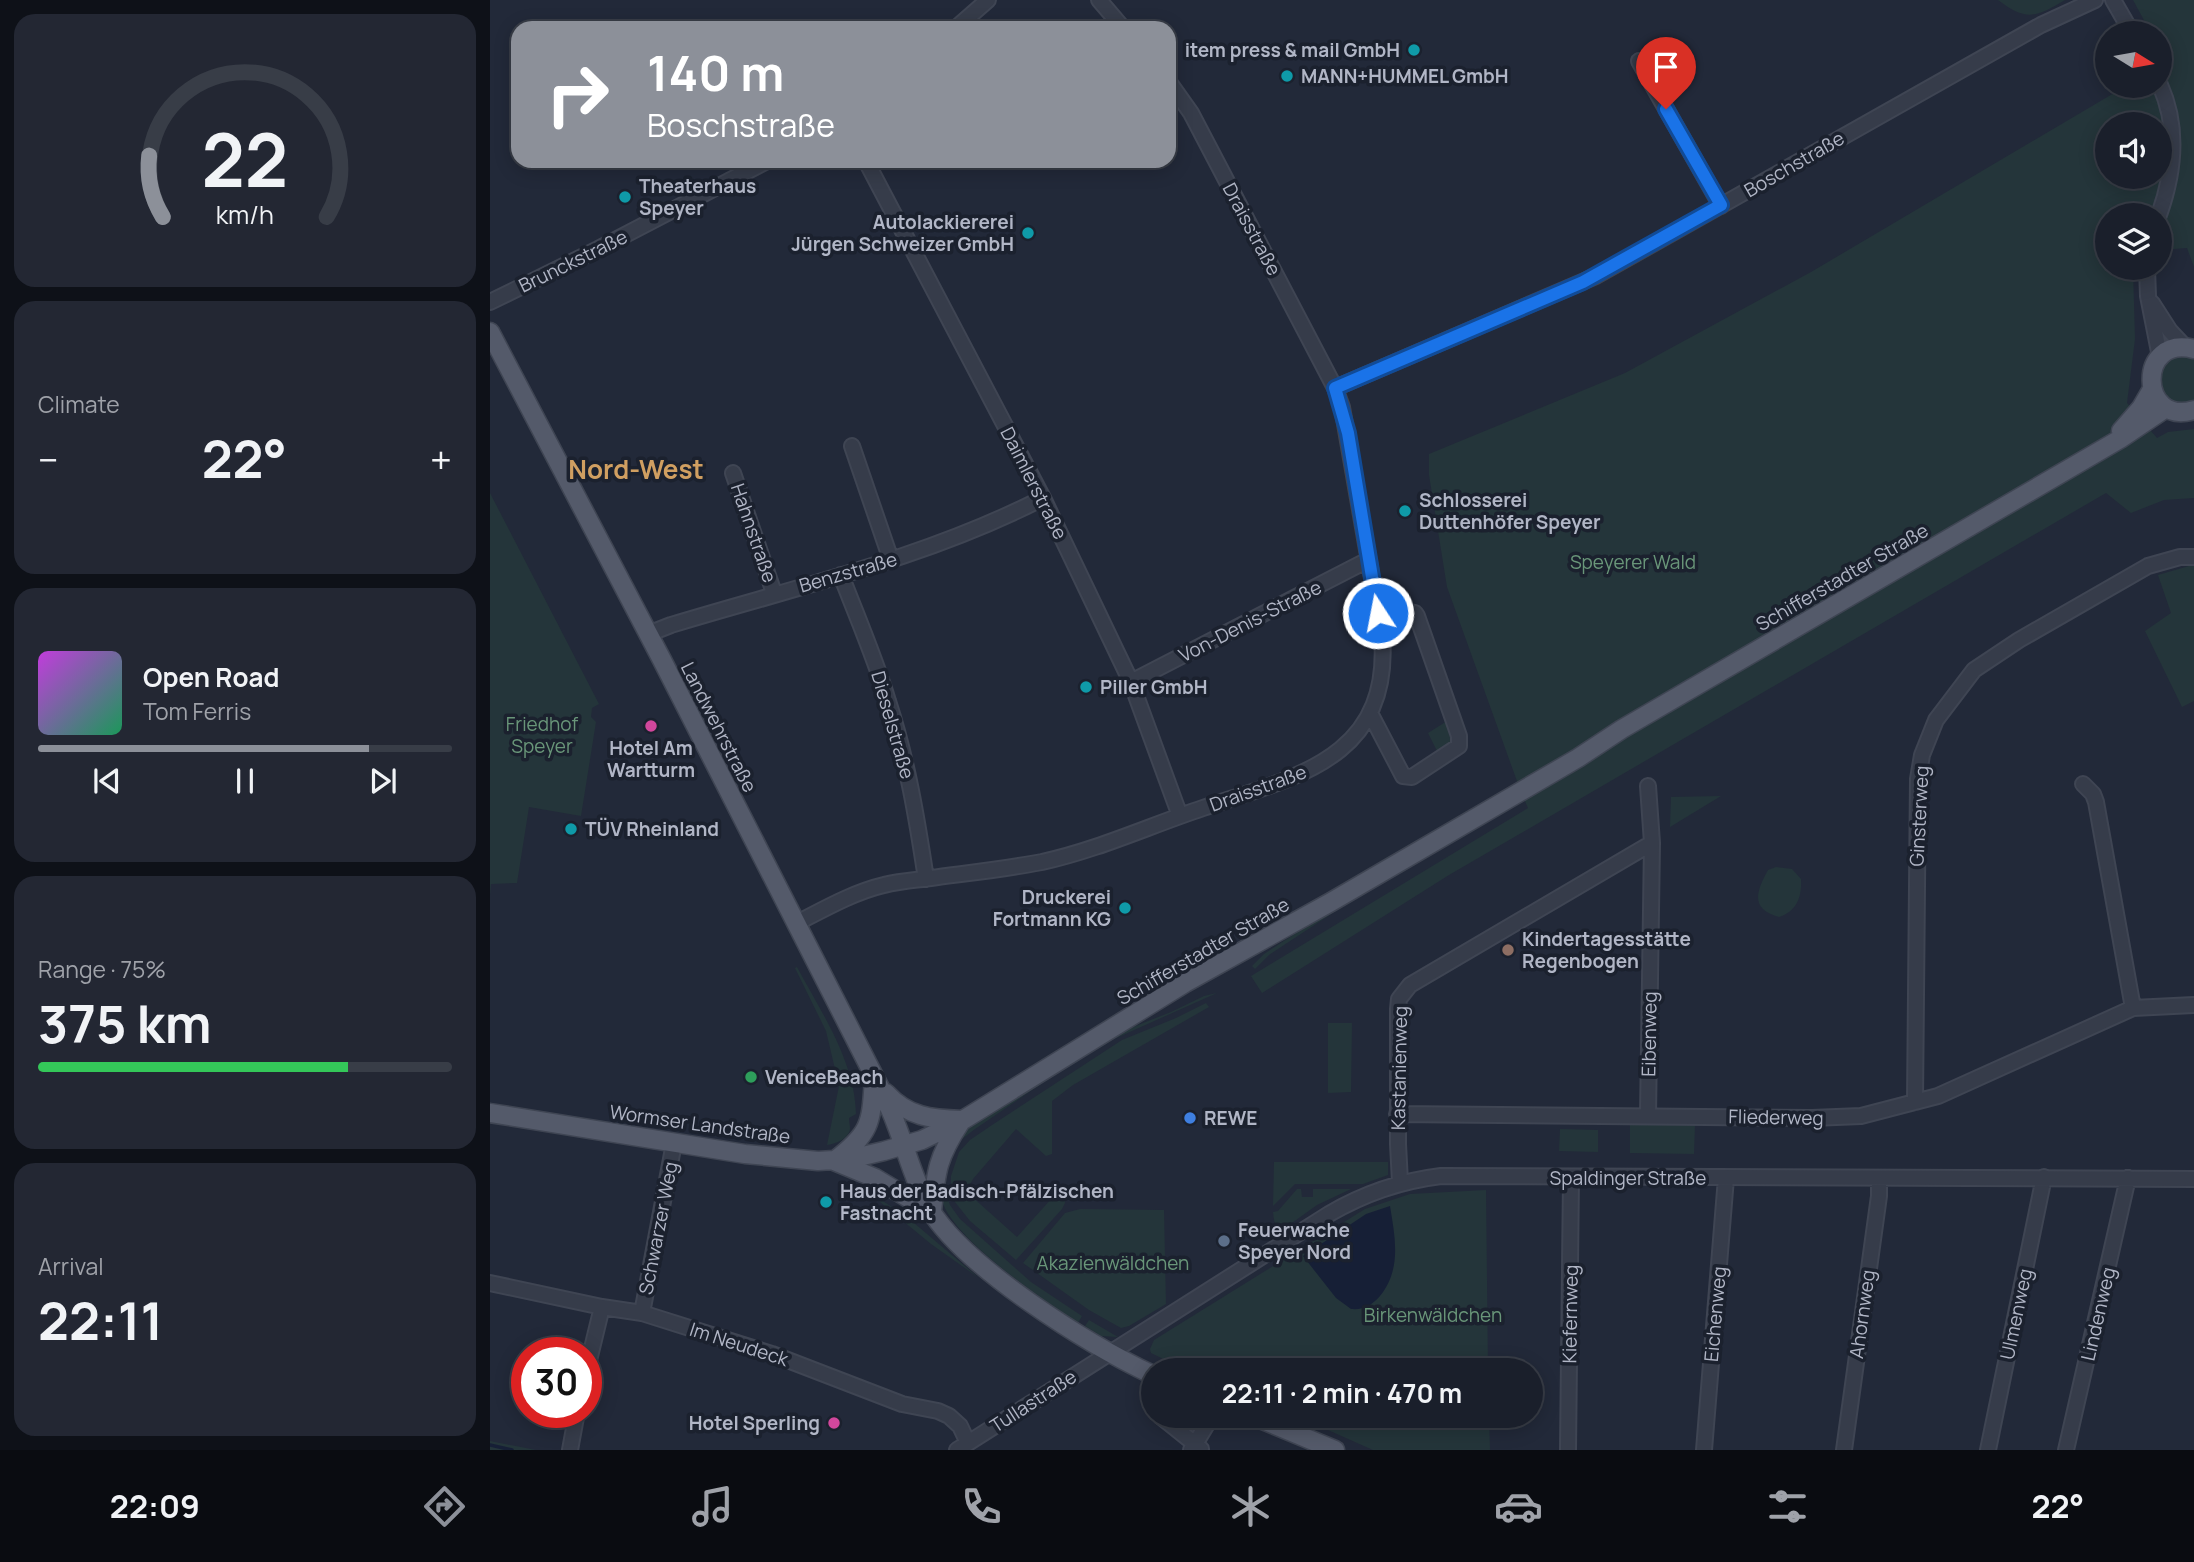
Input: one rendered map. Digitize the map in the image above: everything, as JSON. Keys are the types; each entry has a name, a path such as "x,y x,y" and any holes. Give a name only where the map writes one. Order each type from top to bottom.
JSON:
{"main road":[{"name":"Landwehrstraße","path":"490,332 874,1076 893,1115 915,1178 932,1212"},
{"path":"2160,357 2175,348 2189,348"},
{"name":"Schifferstadter Straße","path":"2082,461 2123,429 2141,408 2152,389 2151,374 2160,357"},
{"path":"2152,389 2166,408 2181,412 2194,410"},
{"name":"Schifferstadter Straße","path":"903,1146 963,1120 1185,983 1331,902 1596,748 1622,729 2120,439 2166,408"},
{"path":"874,1076 899,1105 917,1116 963,1120 942,1153 932,1212"},
{"path":"874,1076 872,1108 867,1129 863,1136 834,1161 875,1178 932,1212 949,1234 1002,1280 1057,1320 1109,1353 1141,1369"},
{"name":"Wormser Landstraße","path":"490,1113 759,1156 834,1161 903,1146"},
{"path":"1282,1428 1335,1450"}],"street":[{"path":"964,21 988,0"},
{"path":"1099,0 1118,21"},
{"name":"Boschstraße","path":"1335,388 1570,289 2030,31 2095,0"},
{"path":"2113,0 2125,21"},
{"path":"1639,61 1721,205"},
{"name":"Draisstraße","path":"797,923 866,891 898,882 1004,869 1077,853 1289,779 1322,764 1353,738 1370,713 1382,666 1379,622 1348,433 1335,388 1191,113 1176,92"},
{"path":"2164,203 2173,158 2165,98"},
{"name":"Brunckstraße","path":"490,302 754,168"},
{"name":"Daimlerstraße","path":"870,168 1043,498 1131,682 1180,816"},
{"path":"2147,280 2160,357"},
{"path":"2148,296 2170,331 2189,348"},
{"path":"852,446 891,560"},
{"name":"Hahnstraße","path":"733,472 774,593"},
{"name":"Benzstraße","path":"648,634 774,593 942,544 1043,498"},
{"name":"Ginsterweg","path":"1915,1102 1918,779 1923,755 1936,720 1965,681 1993,656 2148,566 2179,557 2194,557"},
{"name":"Von-Denis-Straße","path":"1131,682 1368,560"},
{"name":"Dieselstraße","path":"841,575 888,698 899,737 913,795 926,879"},
{"path":"1370,713 1406,778 1412,777 1459,746 1459,736 1415,612 1379,622"},
{"path":"2083,784 2093,794 2096,802 2133,1008"},
{"name":"Eibenweg","path":"1648,786 1652,843 1648,1115"},
{"name":"Kastanienweg","path":"1400,1182 1398,1009 1404,991 1431,972 1652,843"},
{"name":"Fliederweg","path":"1398,1114 1861,1116 1938,1096 2133,1008 2194,1005"},
{"name":"Schwarzer Weg","path":"642,1313 674,1143"},
{"name":"Spaldinger Straße","path":"1109,1353 1336,1210 1364,1195 1400,1182 1441,1176 2194,1179"},
{"name":"Ulmenweg","path":"1988,1450 2044,1177"},
{"name":"Kiefernweg","path":"1568,1450 1571,1178"},
{"name":"Eichenweg","path":"1704,1450 1726,1178"},
{"name":"Ahornweg","path":"1844,1450 1879,1196 1879,1178"},
{"name":"Lindenweg","path":"2066,1450 2128,1178"},
{"name":"Im Neudeck","path":"490,1283 642,1313 772,1354 902,1404 938,1411 960,1426 962,1447"},
{"path":"595,1337 602,1307"},
{"name":"Tullastraße","path":"962,1447 1109,1353"},
{"path":"570,1450 574,1428"},
{"path":"1174,1428 1196,1448 1206,1428"}],"green space":[{"path":"1998,0 2065,0 2031,15 2017,12"},
{"name":"Speyerer Wald","path":"2133,0 2194,0 2194,267 2187,248 2172,249 2172,203 2095,203 2095,280 2133,280 2135,339 2127,403 2139,416 2151,423 2151,431 2157,438 2168,432 2194,429 2194,498 2164,500 2131,513 2106,493 1449,875 1262,993 1251,976 1528,808 1524,799 1357,897 1269,955 1255,969 1252,966 1264,954 1368,886 1522,795 1447,587 1429,475 1429,454 1625,373 1811,272 2106,98 2172,98 2172,21 2144,21"},
{"path":"2194,354 2194,404 2179,404 2162,392 2160,370 2171,356"},
{"name":"Friedhof Speyer","path":"490,493 599,704 592,708 591,717 596,722 581,816 529,807 517,883 491,884 490,895"},
{"path":"2194,566 2194,701 2182,707 2145,631 2171,613 2158,575"},
{"path":"1447,721 1456,737 1452,747 1439,755 1428,733"},
{"path":"1721,796 1670,827 1671,797"},
{"path":"1776,867 1792,869 1801,879 1801,892 1797,903 1779,917 1763,909 1758,899 1768,870"},
{"path":"797,967 835,1038 850,1075 854,1094 856,1114 849,1118 849,1133 841,1140 827,1145 839,1086 826,1031 795,968"},
{"path":"1217,993 1114,1039 1060,1071 975,1129 962,1139 952,1152 963,1132 1041,1080 1123,1031"},
{"path":"1206,1003 1209,1007 1073,1085 1052,1101 1052,1154 1046,1156 1016,1129 973,1179 968,1188 970,1195 1017,1237 1052,1198 1064,1191 1065,1203 1062,1209 1016,1260 970,1221 955,1202 951,1176 959,1152 970,1140 1122,1040"},
{"path":"1328,1023 1352,1023 1351,1092 1328,1093"},
{"path":"1630,1124 1695,1125 1694,1154 1630,1153"},
{"path":"1560,1129 1598,1130 1598,1152 1559,1151"},
{"path":"1274,1162 1388,1162 1388,1175 1363,1184 1295,1184 1273,1206"},
{"path":"945,1175 950,1205 960,1219 1031,1282 1082,1316 1078,1323 999,1266 960,1229 947,1212 941,1196"},
{"path":"863,1188 907,1217 979,1278 931,1244"},
{"path":"1297,1189 1301,1189 1302,1197 1313,1197 1313,1189 1351,1189 1317,1205 1282,1230 1279,1229 1273,1212 1278,1211"},
{"name":"Birkenwäldchen","path":"1486,1190 1488,1358 1161,1358 1151,1353 1154,1340 1365,1209 1410,1194"},
{"name":"Akazienwäldchen","path":"1080,1209 1164,1210 1166,1304 1121,1328 1089,1310 1023,1263 1065,1213"},
{"path":"1089,1320 1118,1337 1101,1336 1085,1326"},
{"path":"1324,1428 1489,1428 1490,1450 1373,1450"},
{"path":"490,1441 536,1450 490,1450"}],"water":[{"path":"1390,1206 1395,1252 1392,1275 1374,1302 1364,1308 1351,1309 1336,1298 1303,1256 1366,1214"}],"waterway":[{"path":"490,1445 512,1450"}],"place":[{"name":"item press & mail GmbH","path":"1414,50"},
{"name":"MANN+HUMMEL GmbH","path":"1287,76"},
{"name":"Theaterhaus Speyer","path":"625,197"},
{"name":"Autolackiererei Jürgen Schweizer GmbH","path":"1028,233"},
{"name":"Schlosserei Duttenhöfer Speyer","path":"1405,511"},
{"name":"Piller GmbH","path":"1086,687"},
{"name":"Hotel Am Wartturm","path":"651,726"},
{"name":"TÜV Rheinland","path":"571,829"},
{"name":"Druckerei Fortmann KG","path":"1125,908"},
{"name":"Kindertagesstätte Regenbogen","path":"1508,950"},
{"name":"VeniceBeach","path":"751,1077"},
{"name":"REWE","path":"1190,1118"},
{"name":"Haus der Badisch-Pfälzischen Fastnacht","path":"826,1202"},
{"name":"Feuerwache Speyer Nord","path":"1224,1241"},
{"name":"Hotel Sperling","path":"834,1423"}],"district":[{"name":"Nord-West","path":"636,470"}],"route":[{"path":"1378,613 1348,433 1335,388 1596,276 1721,205 1666,109"}]}
